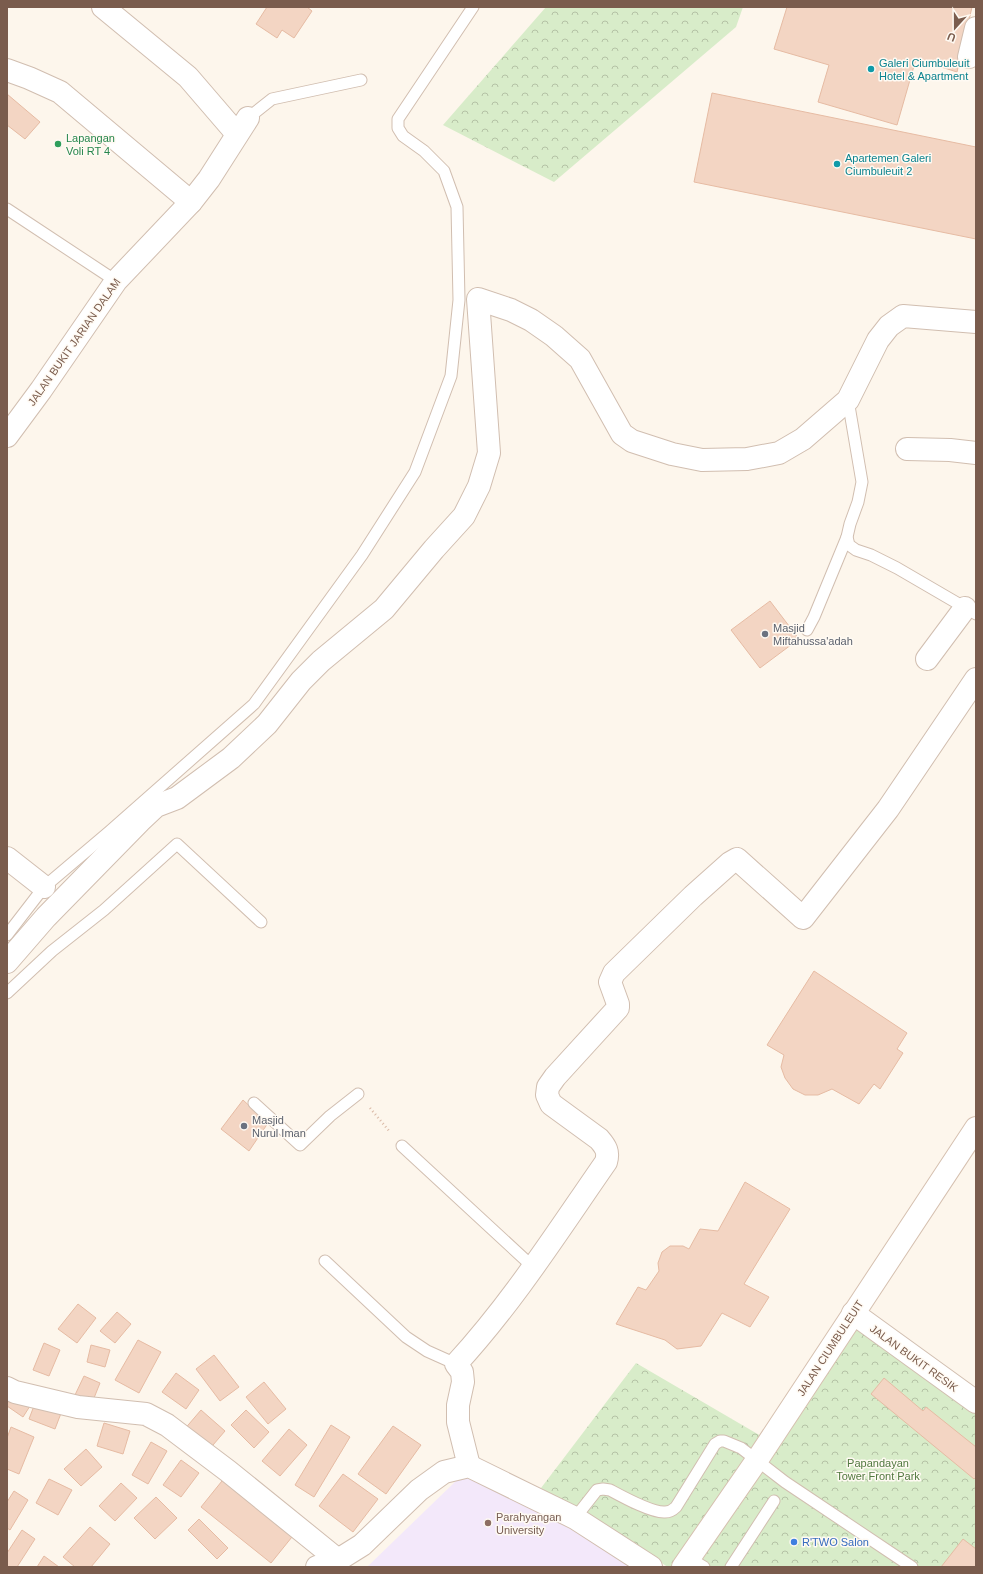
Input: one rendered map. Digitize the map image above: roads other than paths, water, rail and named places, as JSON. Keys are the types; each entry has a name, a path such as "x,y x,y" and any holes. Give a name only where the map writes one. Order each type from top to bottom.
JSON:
{"street":[{"path":"103,7 188,77 242,126"},
{"path":"969,57 976,28"},
{"path":"7,70 60,92 190,202"},
{"name":"JALAN BUKIT JARIAN DALAM","path":"7,436 41,390 116,281 190,202 209,179 242,126"},
{"path":"7,962 46,916 156,806 177,798 231,758 267,724 301,681 320,661 384,609 434,549 464,516 479,486 489,453 478,299 511,310 531,320 554,336 580,359 622,434 632,441 672,454 702,460 747,460 779,453 803,440 848,400 878,340 889,326 903,316 976,322"},
{"path":"907,449 950,450 976,453"},
{"path":"927,659 971,611"},
{"path":"469,1466 458,1422 458,1405 463,1382 462,1372 456,1364 483,1335 533,1267 606,1162 608,1153 605,1146 599,1139 552,1104 547,1095 548,1087 555,1077 618,1008 610,982 614,973 693,896 730,863 737,859 803,918 888,809 976,679"},
{"path":"7,858 44,887"},
{"name":"JALAN CIUMBULEUIT","path":"692,1564 757,1460 976,1128"},
{"name":"JALAN BUKIT RESIK","path":"853,1313 976,1402"},
{"path":"7,1388 15,1392 78,1407 146,1414 167,1425 228,1471 338,1560"},
{"path":"317,1567 338,1560 362,1545 419,1490 444,1472 469,1466 575,1518 651,1567"}],"lane":[{"path":"7,935 44,887 109,832 254,704 362,554 415,472 451,376 459,300 458,206 444,171 424,150 403,136 398,128 398,119 473,7"},
{"path":"242,126 272,99 361,80"},
{"path":"7,209 116,281"},
{"path":"807,630 814,617 847,537 858,502 862,482 848,400"},
{"path":"847,537 849,545 856,550 871,555 897,568 971,611"},
{"path":"7,993 52,952 104,910 176,844 261,922"},
{"path":"254,1103 300,1145 330,1116 358,1094"},
{"path":"402,1146 533,1267"},
{"path":"325,1262 406,1337 427,1351 456,1364"},
{"path":"575,1518 597,1490 603,1489 610,1490 657,1512 666,1513 670,1511 676,1507 715,1444 720,1441 724,1441 741,1448 786,1482 912,1567"},
{"path":"731,1567 774,1501"}],"place":[{"name":"Galeri Ciumbuleuit Hotel & Apartment","path":"871,69"},
{"name":"Lapangan Voli RT 4","path":"58,144"},
{"name":"Apartemen Galeri Ciumbuleuit 2","path":"837,164"},
{"name":"Masjid Miftahussa'adah","path":"765,634"},
{"name":"Masjid Nurul Iman","path":"244,1126"},
{"name":"Parahyangan University","path":"488,1523"},
{"name":"R'TWO Salon","path":"794,1542"}],"park label":[{"name":"Papandayan Tower Front Park","path":"878,1469"}]}
